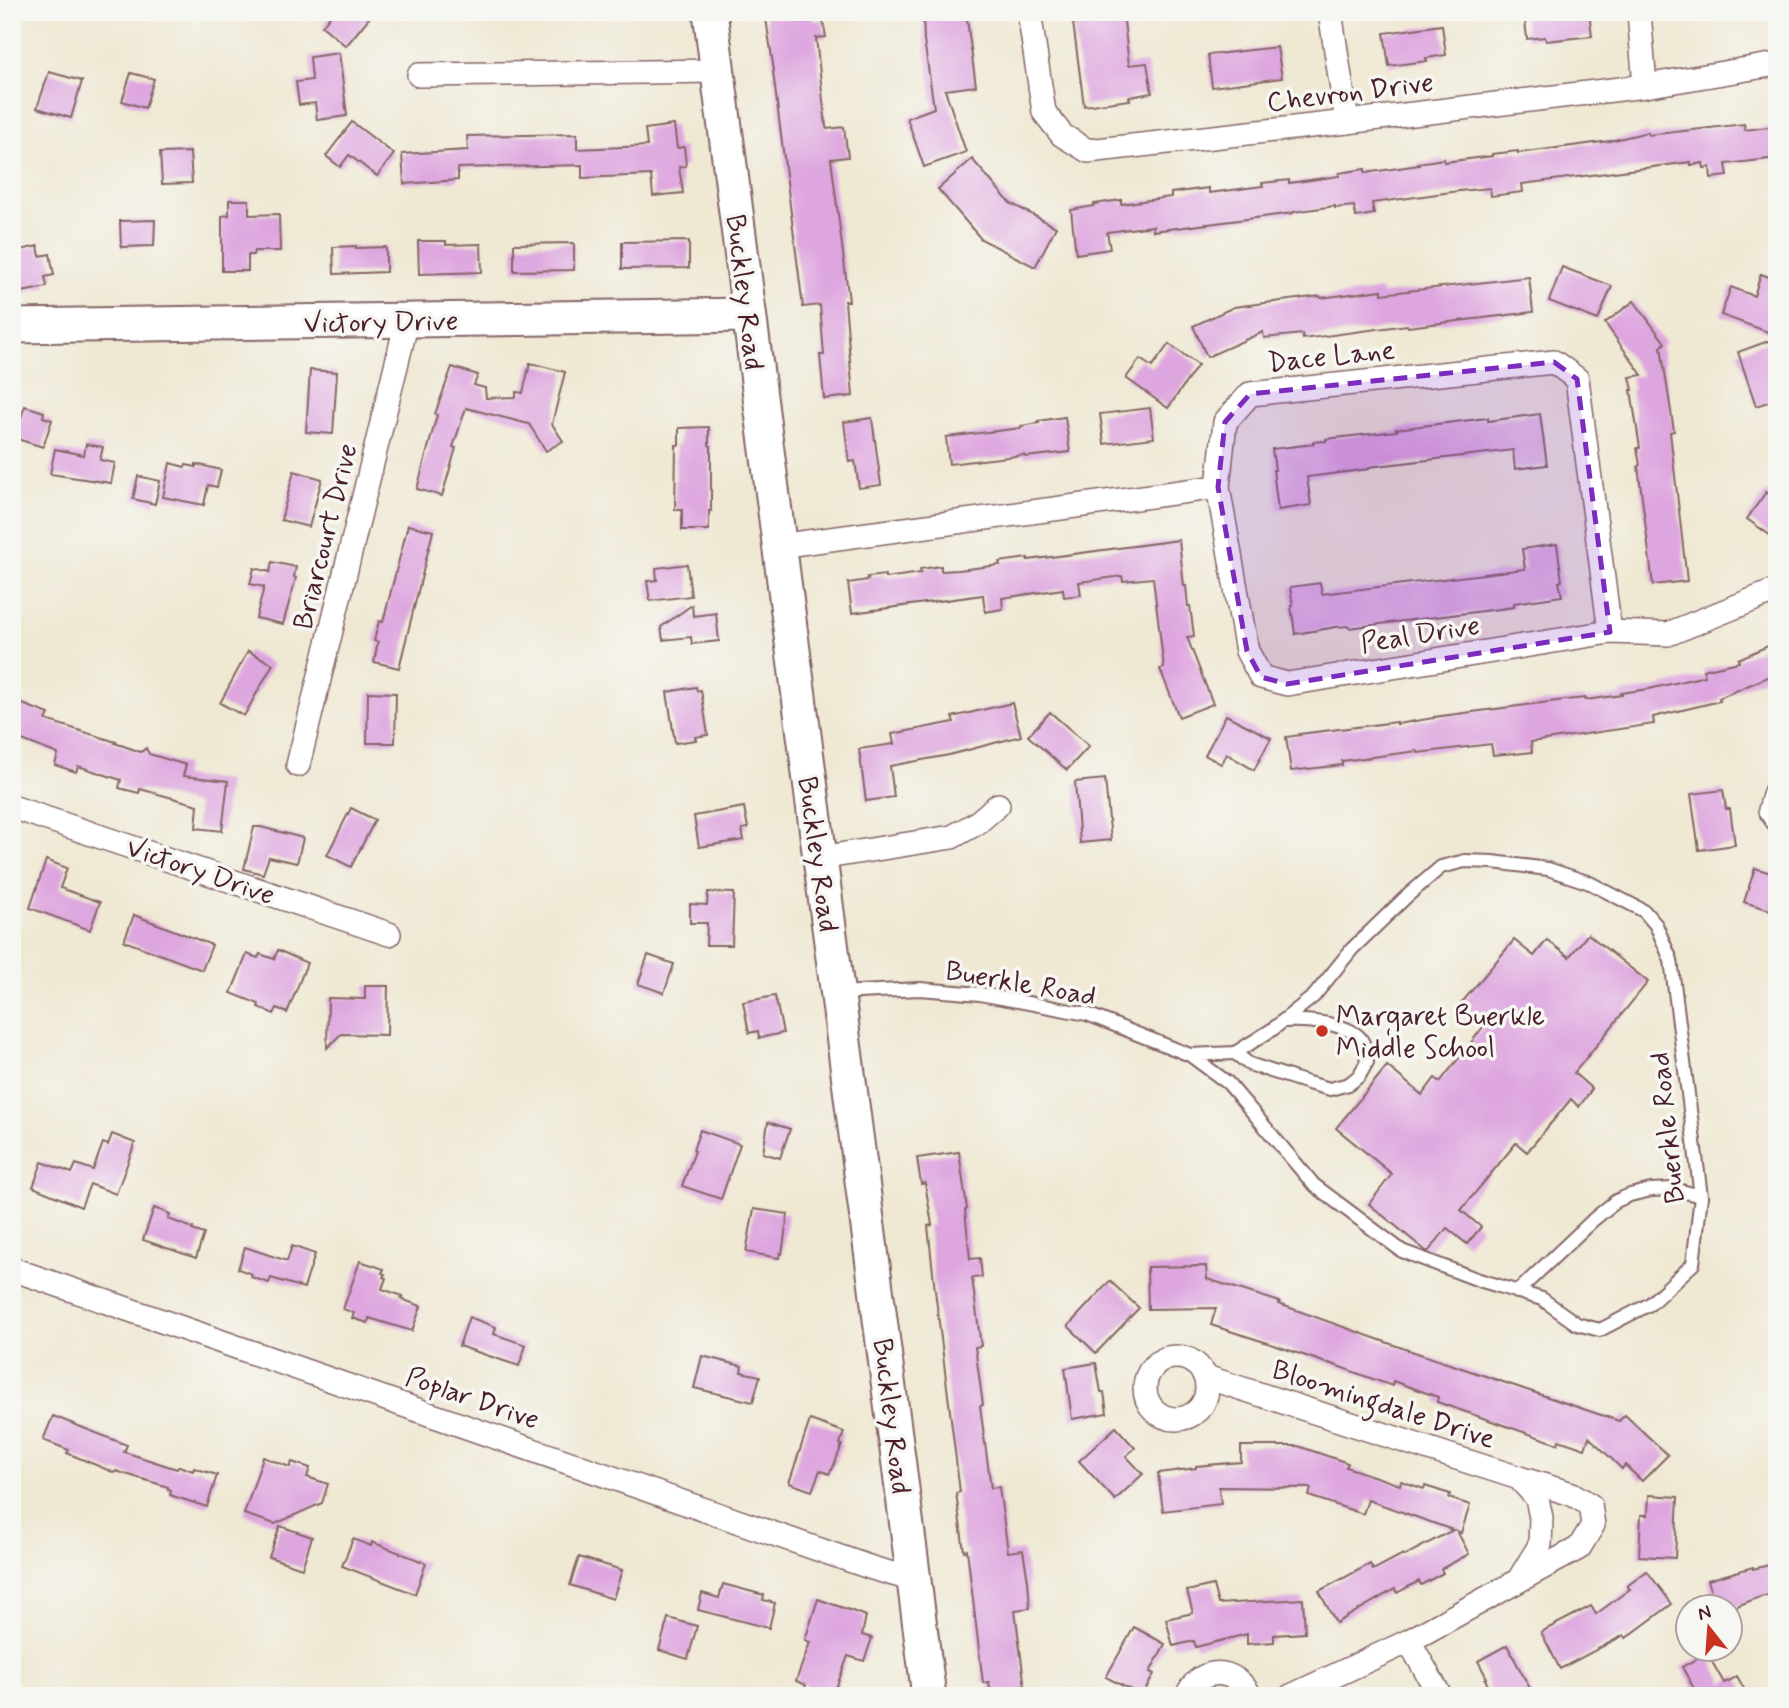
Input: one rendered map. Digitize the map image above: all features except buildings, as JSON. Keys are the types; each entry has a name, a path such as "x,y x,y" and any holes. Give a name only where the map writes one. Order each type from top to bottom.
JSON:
{"street":[{"name":"Buckley Road","path":"710,12 929,1696"},
{"name":"Chevron Drive","path":"1029,12 1044,112 1062,135 1088,151 1645,86 1777,64"},
{"path":"1330,12 1347,122"},
{"path":"1639,12 1645,86"},
{"path":"419,75 718,71"},
{"name":"Victory Drive","path":"12,326 749,315"},
{"name":"Briarcourt Drive","path":"298,765 407,321"},
{"name":"Dace Lane","path":"1218,486 1225,422 1250,394 1554,362 1577,379 1610,632"},
{"path":"778,546 1218,486"},
{"name":"Peal Drive","path":"1218,486 1247,651 1261,677 1287,684 1610,632 1668,634 1777,590"},
{"path":"1777,790 1774,792 1770,810 1777,820"},
{"path":"820,858 952,837 977,823 998,806"},
{"name":"Victory Drive","path":"12,807 389,934"},
{"name":"Poplar Drive","path":"12,1269 846,1559 914,1580"},
{"name":"Bloomingdale Drive","path":"1206,1377 1519,1478 1536,1498 1541,1518 1540,1545 1518,1581"},
{"path":"1292,1696 1409,1641 1579,1548 1593,1525 1590,1505 1572,1494 1519,1478"},
{"path":"1409,1641 1440,1696"},
{"path":"1187,1696 1195,1683 1204,1677 1225,1674 1244,1684 1250,1696"}],"lane":[{"name":"Buerkle Road","path":"838,993 920,989 980,994 1087,1014 1191,1055 1228,1083 1314,1185 1402,1251 1479,1280 1542,1299 1577,1325 1600,1330 1638,1311 1650,1304 1693,1264 1701,1196 1671,960 1656,925 1644,911 1590,883 1548,869 1493,862 1465,861 1441,867 1352,948 1314,996 1283,1021 1235,1053 1191,1055"},
{"path":"1235,1053 1249,1064 1330,1088 1349,1084 1359,1076 1367,1062 1359,1037 1344,1029 1317,1023 1283,1021"},
{"path":"1517,1292 1616,1201 1651,1190 1674,1189 1701,1196"}],"highlighted area":[{"path":"1554,362 1577,379 1610,632 1287,684 1261,677 1247,651 1218,487 1225,422 1250,394"}],"place":[{"name":"Margaret Buerkle Middle School","path":"1322,1031"}]}
